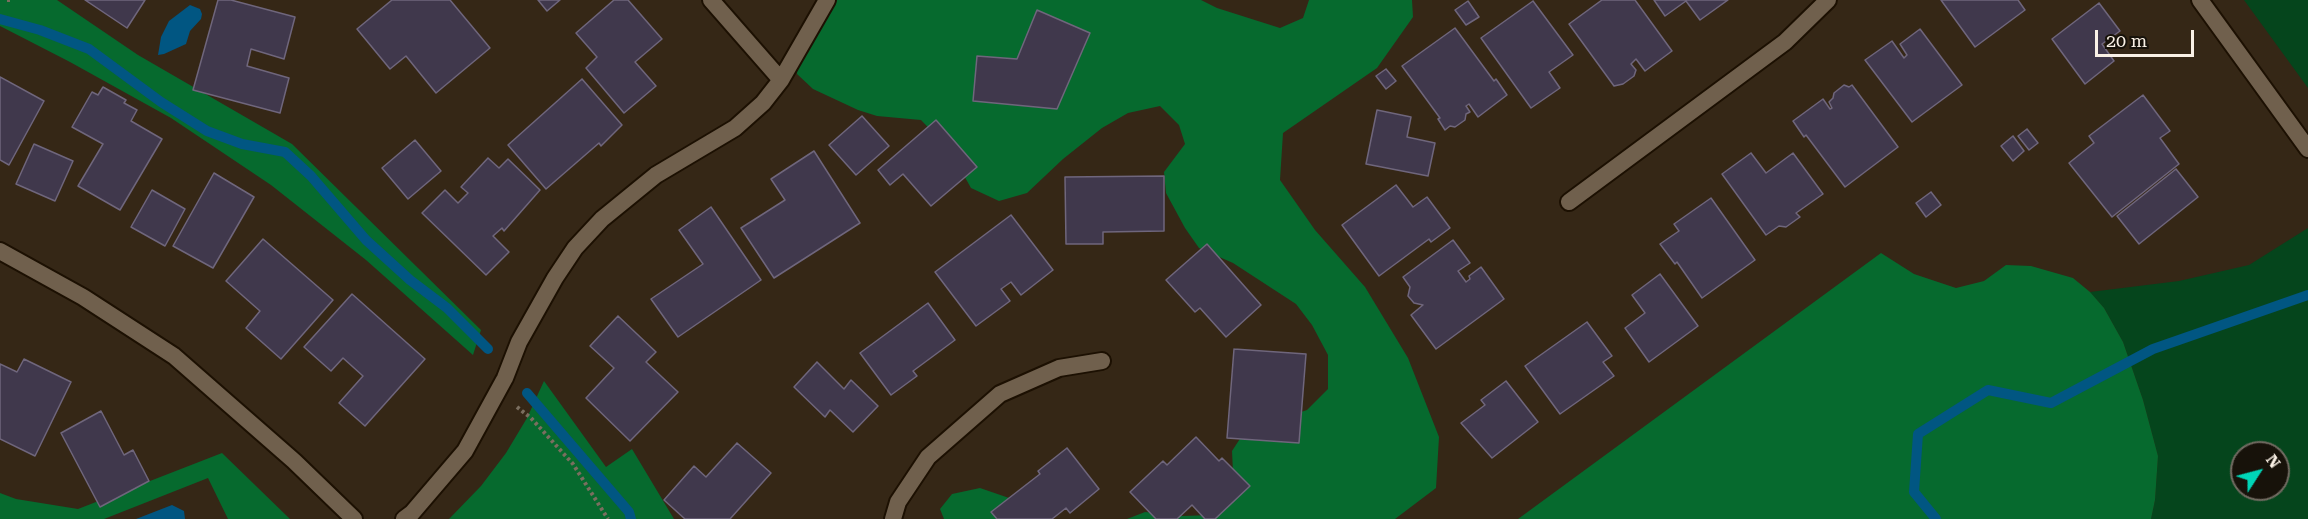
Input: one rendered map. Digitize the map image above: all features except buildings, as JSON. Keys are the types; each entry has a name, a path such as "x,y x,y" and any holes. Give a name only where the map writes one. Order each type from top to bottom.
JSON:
{"street":[{"path":"711,0 782,80"},
{"path":"404,519 465,451 498,391 519,342 555,278 575,248 602,219 656,175 735,128 763,103 782,80 827,0"},
{"path":"1569,202 1785,42 1828,0"},
{"path":"2200,0 2308,149"},
{"path":"0,251 83,297 174,356 294,461 354,519"},
{"path":"893,519 898,502 928,457 1000,394 1059,368 1102,361"}],"path":[{"path":"7,0 12,0"},
{"path":"498,391 531,418 573,464 608,519"}],"green space":[{"path":"0,0 57,0 138,55 292,144 481,330 473,355 366,260 271,185 171,118 0,26"},
{"path":"818,0 1201,0 1217,8 1280,28 1303,18 1309,0 1412,0 1413,17 1377,68 1283,133 1280,180 1315,230 1365,287 1408,358 1439,437 1436,488 1395,519 1127,519 1145,512 1183,516 1212,515 1234,493 1232,451 1245,431 1307,410 1328,389 1328,355 1312,325 1296,304 1233,263 1199,248 1185,228 1166,193 1164,172 1185,144 1179,125 1160,106 1128,113 1102,128 1063,159 1027,193 999,201 971,188 949,149 921,120 877,116 858,110 813,89 797,74 798,37"},
{"path":"2244,0 2308,0 2308,88"},
{"path":"2308,228 2308,519 2151,519 2155,500 2158,456 2143,400 2123,342 2104,308 2090,292 2179,281 2249,265"},
{"path":"1881,253 1914,274 1956,288 1984,281 2006,265 2031,266 2073,278 2090,292 2104,308 2123,342 2143,400 2158,456 2155,500 2151,519 1518,519"},
{"path":"544,381 606,467 632,449 674,519 449,519 481,486 506,453 527,418"},
{"path":"222,453 290,519 228,519 208,478 104,519 0,519 0,493 16,499 78,509"},
{"path":"980,488 1012,499 1032,519 944,519 940,509 952,494"}],"water":[{"path":"190,5 200,9 202,14 201,19 190,31 186,44 158,55 161,37 169,21"},
{"path":"172,505 184,511 185,519 136,519"}],"waterway":[{"path":"0,19 40,30 89,49 161,102 207,131 242,144 285,152 311,176 366,240 410,280 447,308 488,349"},
{"path":"1936,519 1914,492 1918,434 1988,390 2051,403 2153,349 2308,295"},
{"path":"527,393 629,512 631,519"}]}
